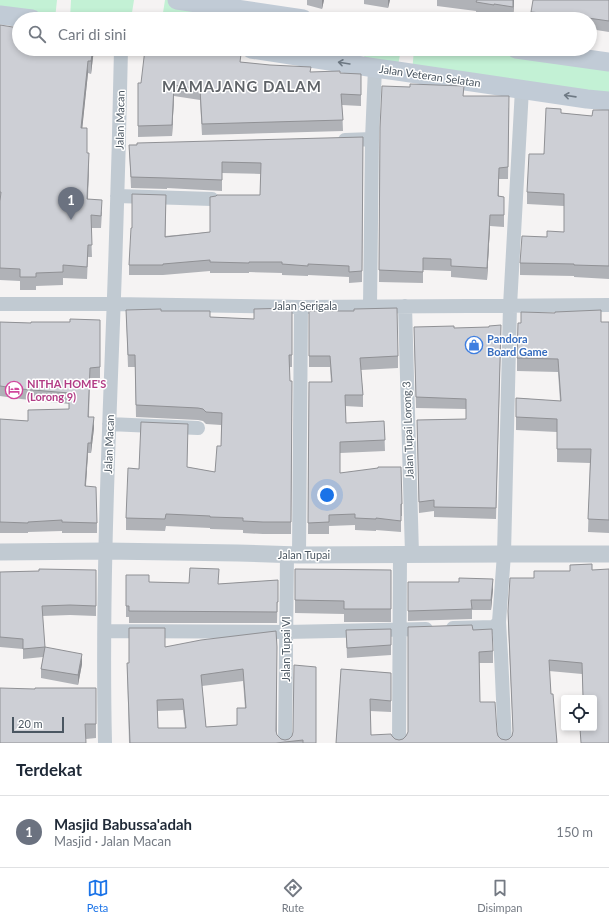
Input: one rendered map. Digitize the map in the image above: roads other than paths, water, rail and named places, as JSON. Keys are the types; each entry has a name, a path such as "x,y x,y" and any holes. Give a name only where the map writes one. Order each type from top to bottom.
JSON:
{"main road":[{"path":"177,0 257,12"},
{"path":"0,15 12,16"},
{"name":"Jalan Veteran Selatan","path":"324,56 375,68 609,101"},
{"path":"566,56 609,62"}],"street":[{"name":"Jalan Macan","path":"105,743 105,551 122,56"},
{"path":"370,306 372,139 375,68"},
{"path":"505,743 502,655 499,622 504,554 510,306 522,89"},
{"path":"333,140 372,139"},
{"path":"119,146 135,146"},
{"path":"117,196 212,199"},
{"name":"Jalan Serigala","path":"0,304 301,306 609,305"},
{"name":"Jalan Tupai VI","path":"285,743 286,632 293,555 301,306"},
{"name":"Jalan Tupai Lorong 3","path":"399,743 400,630 406,554 405,306"},
{"path":"109,424 198,428"},
{"name":"Jalan Tupai","path":"0,552 105,551 293,555 609,554"},
{"path":"105,631 286,632 400,630 494,627 499,622"}],"place":[{"name":"Masjid Babussa'adah","path":"71,220"},
{"name":"Pandora Board Game","path":"474,345"},
{"name":"NITHA HOME'S (Lorong 9)","path":"14,390"}],"district":[{"name":"MAMAJANG DALAM","path":"242,87"}]}
